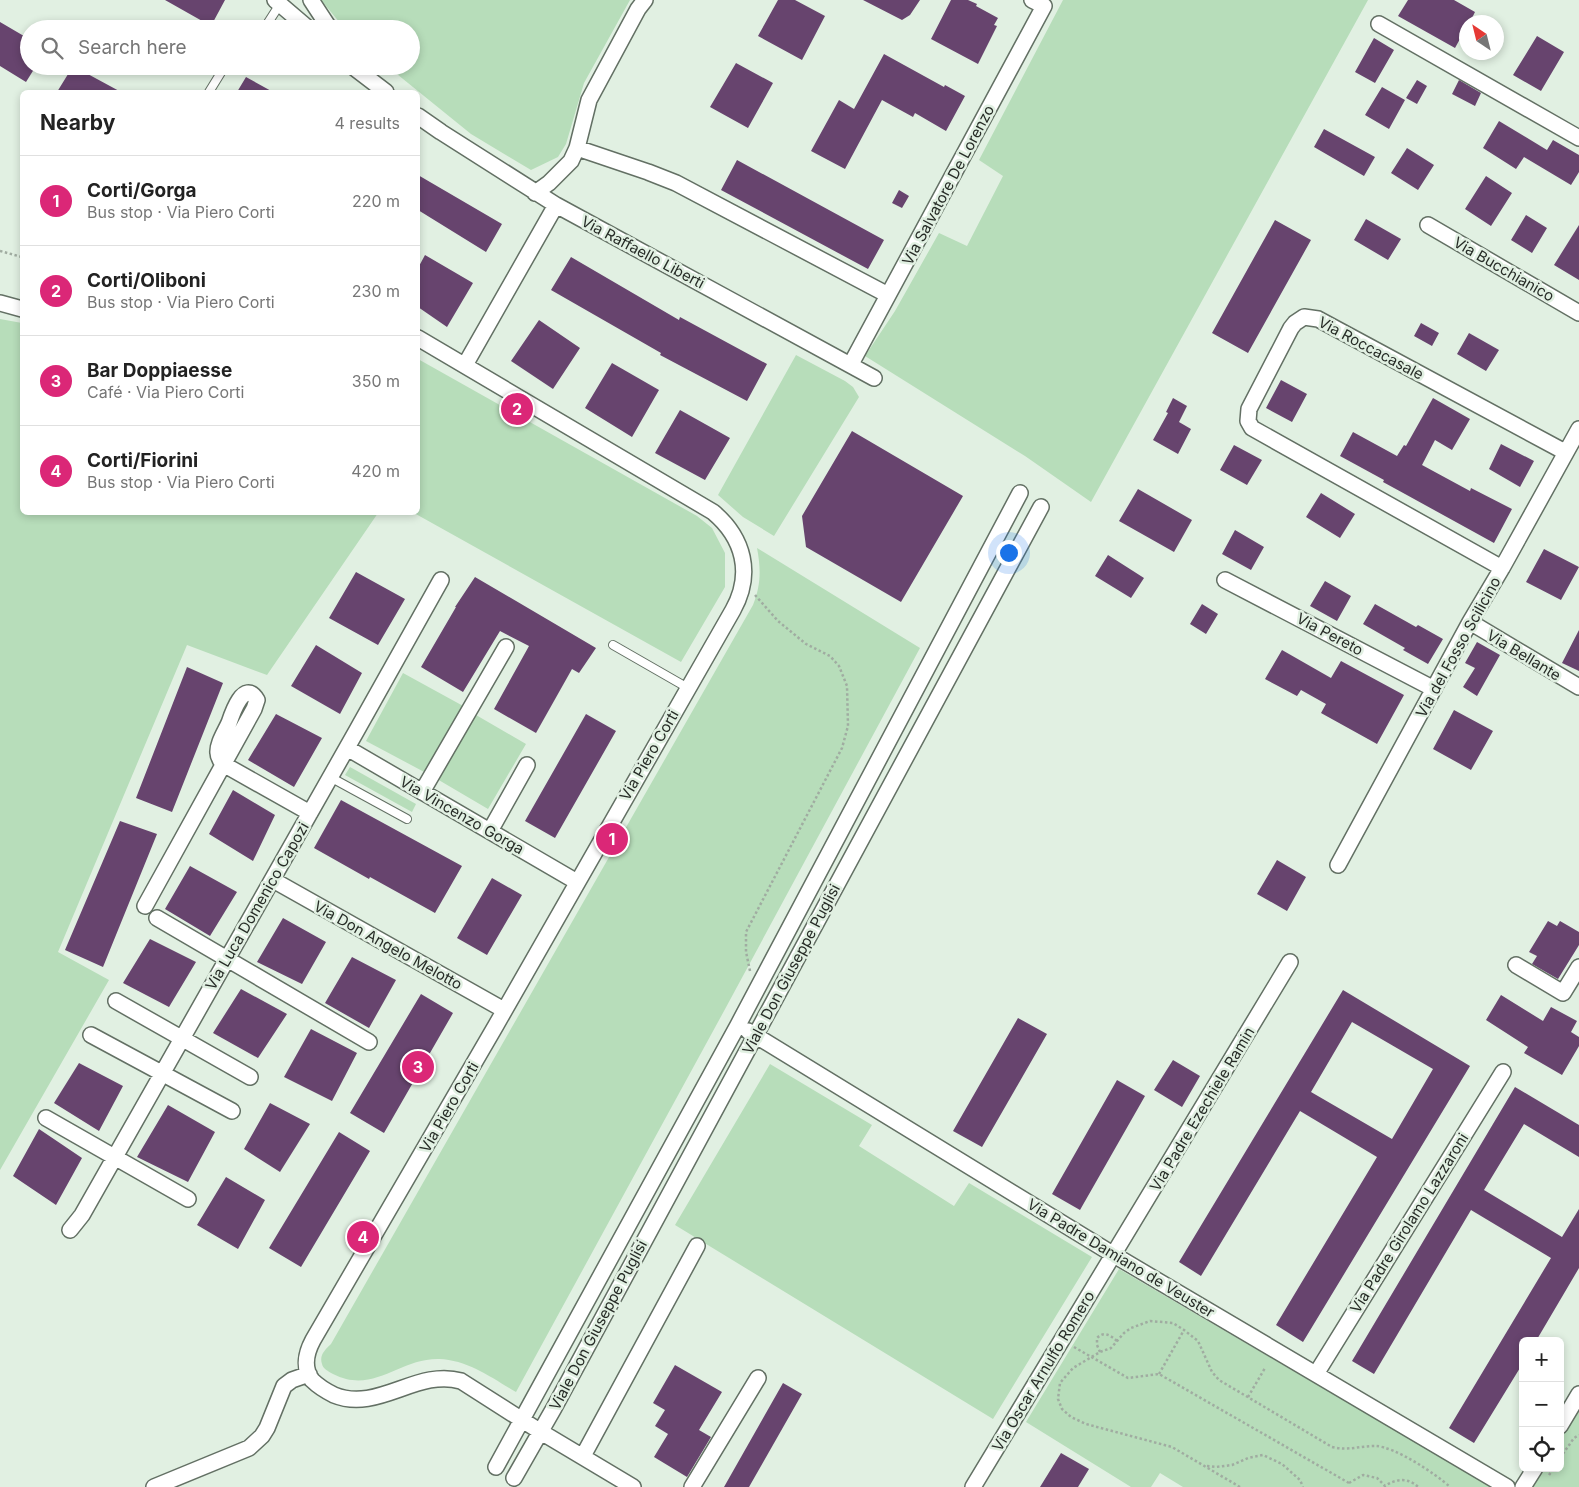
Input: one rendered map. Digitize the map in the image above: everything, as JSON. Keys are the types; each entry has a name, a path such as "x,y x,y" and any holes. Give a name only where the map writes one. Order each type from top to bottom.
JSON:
{"street":[{"path":"311,0 324,20"},
{"path":"535,193 562,172 571,161 577,148 589,100 638,9 645,0"},
{"path":"278,2 298,20"},
{"name":"Via Salvatore De Lorenzo","path":"851,364 1038,3"},
{"path":"1379,24 1579,138"},
{"path":"364,75 383,90"},
{"name":"Via Raffaello Liberti","path":"420,117 556,206 874,378"},
{"path":"577,148 676,183 888,295"},
{"path":"465,365 556,206"},
{"name":"Via Bucchianico","path":"1428,225 1579,313"},
{"path":"0,303 20,309"},
{"name":"Via Roccacasale","path":"1502,568 1252,428 1248,421 1249,409 1291,328 1304,317 1318,319 1565,452"},
{"name":"Via Piero Corti","path":"308,1374 306,1358 311,1343 737,603 743,585 744,564 738,545 722,519 704,506 420,339"},
{"name":"Via del Fosso Scilicino","path":"1338,865 1470,622 1579,429"},
{"name":"Viale Don Giuseppe Puglisi","path":"496,1467 738,1026 1020,493"},
{"name":"Viale Don Giuseppe Puglisi","path":"514,1478 541,1432 1041,506"},
{"name":"Via Luca Domenico Capozi","path":"70,1230 82,1216 441,580"},
{"name":"Via Pereto","path":"1225,580 1434,689"},
{"name":"Via Bellante","path":"1470,622 1579,687"},
{"path":"949,626 970,638"},
{"path":"422,792 506,647"},
{"name":"Via Vincenzo Gorga","path":"347,748 577,882"},
{"path":"145,906 223,764 310,813"},
{"path":"490,830 527,765"},
{"name":"Via Don Angelo Melotto","path":"273,880 504,1010"},
{"path":"157,918 370,1042"},
{"name":"Via Padre Ezechiele Ramin","path":"1114,1255 1290,962"},
{"path":"1516,965 1563,993 1579,967"},
{"path":"116,1001 250,1077"},
{"name":"Via Padre Damiano de Veuster","path":"738,1026 1114,1255 1507,1487"},
{"path":"91,1035 232,1111"},
{"name":"Via Padre Girolamo Lazzaroni","path":"1316,1374 1503,1072"},
{"path":"46,1118 188,1199"},
{"path":"583,1456 697,1246"},
{"name":"Via Oscar Arnulfo Romero","path":"973,1487 1114,1255"},
{"path":"154,1487 249,1448 262,1436 267,1428 284,1386 292,1380 308,1374 325,1390 337,1396 359,1400 382,1396 428,1381 457,1380 464,1382 541,1432 633,1487"},
{"path":"692,1487 758,1378"},
{"path":"1564,1419 1579,1394"},
{"path":"1523,1487 1532,1472"}],"lane":[{"path":"269,20 278,2"},
{"path":"210,90 219,75"},
{"path":"613,645 688,688"},
{"path":"330,777 406,819"}],"path":[{"path":"0,251 20,256"},
{"path":"754,594 778,621 806,644 830,656 839,666 847,686 848,726 842,748 746,932 746,952 756,992"},
{"path":"1240,1487 1172,1447 1086,1424 1071,1417 1062,1408 1058,1399 1060,1383 1073,1368 1100,1352 1111,1348 1131,1328 1150,1321 1173,1323 1198,1341 1212,1372 1219,1380 1332,1447 1350,1449 1375,1446 1391,1449 1442,1480 1450,1487"},
{"path":"1159,1374 1184,1330"},
{"path":"1100,1352 1097,1338 1101,1334 1111,1336 1117,1341"},
{"path":"1062,1340 1128,1378 1159,1374 1349,1485 1363,1475 1377,1478 1385,1486 1392,1480 1407,1480 1418,1487"},
{"path":"1248,1397 1265,1368"},
{"path":"1564,1452 1574,1438 1579,1435"},
{"path":"1204,1466 1232,1465 1248,1458 1263,1455 1282,1464 1300,1480 1303,1487"}],"green space":[{"path":"321,0 630,0 584,83 566,144 558,157 531,170 471,134 420,93 420,90 417,90 398,75 420,75 420,20 338,20"},
{"path":"1063,0 1368,0 1091,502 1025,456 865,356 895,311 939,233 967,246 1003,176 979,160"},
{"path":"0,319 20,323 20,515 377,515 267,675 187,645 58,952 109,980 0,1170"},
{"path":"796,355 845,381 853,387 859,397 774,536 743,517 718,495"},
{"path":"420,360 697,516 712,528 725,553 725,587 681,662 418,515 420,515"},
{"path":"757,548 920,648 516,1392 470,1366 450,1360 425,1360 374,1378 361,1380 348,1379 333,1374 323,1366 321,1358 323,1353 331,1344 753,605 760,577"},
{"path":"403,673 465,707 428,774 366,741"},
{"path":"476,715 526,744 488,809 437,779"},
{"path":"350,767 416,804 412,812 345,775"},
{"path":"770,1064 872,1125 859,1146 954,1206 969,1183 1092,1257 993,1419 675,1225"},
{"path":"1119,1269 1492,1487 1183,1487 1160,1473 1151,1487 1131,1487 1026,1422"},
{"path":"1579,1407 1579,1487 1530,1487 1539,1472 1564,1472 1564,1431"}],"building":[{"path":"165,0 225,0 214,20 200,20"},
{"path":"778,0 795,0 825,16 802,60 758,36"},
{"path":"863,0 920,0 910,15 902,20"},
{"path":"951,0 968,0 998,18 994,25 997,26 978,64 931,39"},
{"path":"1408,0 1454,0 1475,12 1474,15 1459,15 1459,41 1455,48 1398,16"},
{"path":"0,22 20,34 20,75 30,75 26,82 0,66"},
{"path":"1537,36 1564,52 1541,91 1513,75"},
{"path":"1374,38 1394,50 1375,83 1355,72"},
{"path":"884,54 944,87 945,85 965,96 946,131 915,113 913,117 882,100 845,169 811,151 839,100 854,109"},
{"path":"736,63 773,83 748,128 710,107"},
{"path":"67,75 90,75 117,90 58,90"},
{"path":"246,77 269,90 238,90"},
{"path":"1417,80 1427,86 1417,104 1406,98"},
{"path":"1459,80 1481,93 1475,106 1452,94"},
{"path":"1382,87 1405,100 1389,129 1365,115"},
{"path":"1499,121 1547,150 1553,140 1579,155 1579,172 1571,185 1524,157 1516,169 1483,148"},
{"path":"1324,129 1375,157 1364,176 1314,147"},
{"path":"1407,148 1434,165 1418,190 1391,173"},
{"path":"737,160 884,240 868,269 721,190"},
{"path":"420,176 502,224 486,252 420,211"},
{"path":"1486,176 1512,193 1491,226 1465,209"},
{"path":"899,190 909,196 902,208 892,203"},
{"path":"1526,215 1547,228 1532,253 1511,240"},
{"path":"1366,219 1401,239 1388,260 1354,240"},
{"path":"1275,220 1311,240 1248,353 1212,333"},
{"path":"1579,225 1579,280 1554,265"},
{"path":"425,255 473,283 447,327 420,308 420,264"},
{"path":"571,257 679,320 680,317 767,364 747,401 660,355 661,353 551,290"},
{"path":"539,320 580,348 553,389 511,361"},
{"path":"1421,323 1439,333 1432,346 1414,336"},
{"path":"1469,333 1499,350 1486,371 1457,354"},
{"path":"612,363 659,390 632,437 585,408"},
{"path":"1281,380 1307,394 1292,422 1266,408"},
{"path":"1173,398 1187,406 1179,422 1191,429 1178,454 1153,440 1168,413 1166,412"},
{"path":"1433,398 1470,419 1452,450 1435,440 1422,465 1470,491 1471,488 1512,509 1494,543 1340,456 1353,432 1397,456 1404,445 1406,446"},
{"path":"680,410 730,438 705,480 655,453"},
{"path":"852,431 963,496 901,602 806,547 802,516"},
{"path":"1501,444 1534,461 1520,487 1489,469"},
{"path":"1234,445 1262,460 1247,485 1220,470"},
{"path":"1138,489 1192,520 1174,552 1119,521"},
{"path":"1321,493 1355,514 1340,538 1306,517"},
{"path":"1235,530 1264,547 1251,570 1222,554"},
{"path":"1544,549 1579,567 1561,600 1526,582"},
{"path":"1108,555 1144,578 1131,598 1095,576"},
{"path":"356,572 405,599 378,645 329,618"},
{"path":"475,577 596,648 579,673 572,669 536,733 494,709 529,646 500,631 463,692 421,667 455,607"},
{"path":"1325,581 1351,596 1337,621 1310,606"},
{"path":"1202,604 1218,614 1206,634 1190,624"},
{"path":"1375,604 1416,627 1418,625 1443,639 1428,664 1403,650 1405,648 1363,624"},
{"path":"1579,630 1579,671 1562,663"},
{"path":"1477,642 1500,655 1477,696 1463,687 1475,668 1465,663"},
{"path":"316,645 362,673 340,714 291,686"},
{"path":"1282,650 1331,678 1341,661 1404,695 1377,744 1321,713 1326,704 1301,690 1297,696 1265,679"},
{"path":"187,667 223,683 172,812 136,798"},
{"path":"1454,710 1493,731 1471,770 1433,749"},
{"path":"276,714 322,738 294,787 248,760"},
{"path":"586,714 616,731 555,838 525,821"},
{"path":"233,790 275,815 253,861 209,834"},
{"path":"341,800 462,866 435,913 314,848"},
{"path":"120,821 157,834 103,967 65,950"},
{"path":"1277,860 1306,877 1287,911 1257,894"},
{"path":"190,866 237,892 210,936 165,909"},
{"path":"492,878 522,895 487,955 457,938"},
{"path":"283,918 326,942 302,984 257,962"},
{"path":"1548,921 1557,926 1560,921 1579,932 1579,945 1558,979 1532,964 1537,956 1529,952"},
{"path":"150,939 196,962 169,1007 123,983"},
{"path":"352,957 396,980 369,1028 325,1003"},
{"path":"241,989 287,1014 258,1058 213,1033"},
{"path":"1343,990 1470,1066 1303,1342 1276,1325 1377,1157 1300,1111 1201,1276 1179,1262","holes":["1352,1022 1433,1069 1392,1139 1311,1092"]},
{"path":"421,994 453,1013 384,1133 350,1113"},
{"path":"1501,995 1543,1021 1551,1007 1577,1021 1571,1032 1579,1037 1579,1046 1562,1075 1524,1053 1528,1047 1486,1020"},
{"path":"1018,1018 1047,1034 982,1147 953,1131"},
{"path":"311,1029 357,1053 332,1101 284,1077"},
{"path":"1173,1060 1200,1076 1182,1107 1154,1090"},
{"path":"79,1063 123,1086 99,1131 54,1103"},
{"path":"1117,1080 1145,1096 1080,1210 1052,1194"},
{"path":"1515,1087 1579,1125 1579,1157 1524,1124 1484,1190 1562,1237 1579,1209 1579,1268 1538,1337 1519,1337 1519,1370 1474,1443 1449,1428 1551,1258 1471,1210 1374,1374 1352,1361"},
{"path":"270,1103 310,1124 280,1172 244,1149"},
{"path":"168,1105 215,1132 188,1182 137,1157"},
{"path":"39,1129 82,1158 56,1205 13,1176"},
{"path":"339,1132 370,1151 301,1267 269,1248"},
{"path":"226,1177 265,1200 238,1249 197,1225"},
{"path":"675,1365 722,1392 699,1430 711,1437 687,1477 654,1457 668,1434 655,1426 665,1410 653,1403"},
{"path":"783,1383 802,1394 749,1487 724,1487"},
{"path":"1061,1453 1089,1469 1078,1487 1040,1487"}],"place":[{"name":"Corti/Oliboni","path":"517,409"},
{"name":"Corti/Gorga","path":"612,839"},
{"name":"Bar Doppiaesse","path":"418,1067"},
{"name":"Corti/Fiorini","path":"363,1237"}]}
